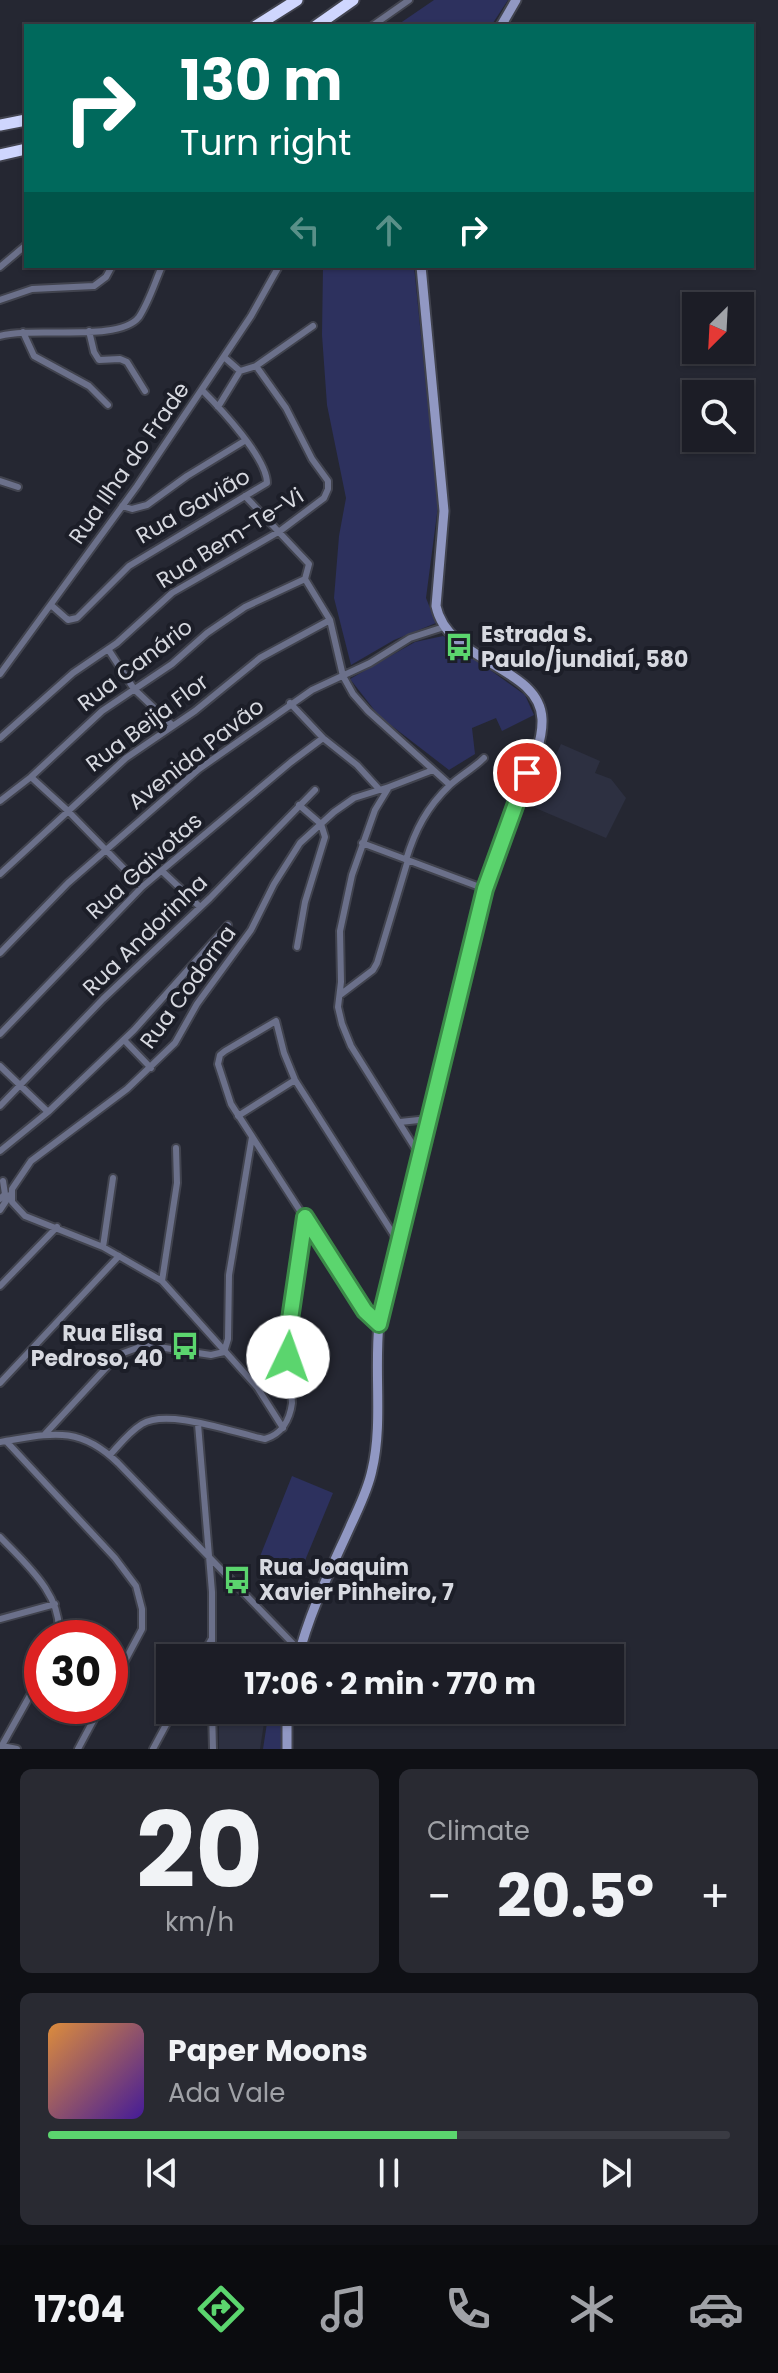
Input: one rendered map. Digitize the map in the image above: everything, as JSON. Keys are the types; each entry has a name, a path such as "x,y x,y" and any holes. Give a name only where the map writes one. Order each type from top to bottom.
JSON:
{"highway":[{"path":"259,24 297,0"},
{"path":"319,24 353,0"},
{"path":"0,125 24,120"},
{"path":"0,155 24,149"}],"main road":[{"path":"502,24 516,0"},
{"path":"303,1644 322,1590 367,1490 372,1471 379,1324 485,889 537,749 541,715 539,705 529,690 472,652 444,627 436,606 444,511 443,479 432,404 421,268"},
{"path":"287,1724 287,1749"}],"street":[{"path":"375,24 409,0"},
{"path":"0,267 24,247"},
{"path":"0,300 32,289 94,286 106,277 110,268"},
{"path":"0,336 23,332 112,330 131,323 139,317 161,268"},
{"name":"Rua Ilha do Frade","path":"0,674 202,390 278,268"},
{"path":"218,407 240,371 256,366 313,326"},
{"path":"89,331 96,357 102,361 120,359 127,362 145,391"},
{"path":"23,332 34,356 89,386 108,405"},
{"path":"224,357 240,371"},
{"name":"Rua Bem-Te-Vi","path":"0,738 73,673 108,649 182,586 280,531 322,501 329,485 286,408 256,366"},
{"name":"Rua Gavião","path":"51,605 68,620 77,618 129,566 265,486 268,479 246,440 202,390"},
{"path":"122,506 132,509 147,505 246,440"},
{"path":"0,481 18,487"},
{"path":"245,496 309,564 305,579 330,620 343,676 353,694 450,785"},
{"name":"Rua Canário","path":"0,801 31,777 102,711 245,607 305,579"},
{"name":"Rua Beija Flor","path":"0,874 126,758 195,711 260,658 330,620"},
{"name":"Avenida Pavão","path":"0,953 68,883 189,777 290,703 383,656 410,638 444,627"},
{"path":"108,649 134,689 172,725"},
{"path":"290,703 378,788"},
{"name":"Rua Gaivotas","path":"0,1034 142,887 323,738"},
{"path":"340,995 373,970 377,963 420,821 450,785 484,758"},
{"name":"Rua Codorna","path":"2,1203 31,1161 151,1068 175,1043 197,1004 251,930 300,843 354,798 433,770"},
{"path":"31,777 142,887"},
{"path":"389,787 375,810 362,843 343,908 338,1007 348,1039 420,1156"},
{"name":"Rua Andorinha","path":"0,1106 103,999 200,907 315,790"},
{"path":"297,947 305,902 325,837 321,824 299,805"},
{"path":"362,843 485,889"},
{"path":"162,871 200,907"},
{"path":"0,1151 48,1112 124,1040 228,925"},
{"path":"379,1324 365,1311 238,1116 226,1092 218,1064 220,1055 276,1021 295,1080 399,1243"},
{"path":"124,1040 151,1068"},
{"path":"0,1066 48,1112"},
{"path":"238,1116 295,1080"},
{"path":"400,1122 428,1119"},
{"path":"224,1352 228,1339 229,1275 252,1137"},
{"path":"162,1281 177,1183 176,1148"},
{"path":"103,1247 113,1178"},
{"path":"2,1179 12,1191 12,1202 25,1216 103,1247 162,1281 257,1387 283,1428"},
{"path":"2,1179 5,1194 2,1203"},
{"path":"110,1455 132,1432 154,1419 177,1418 265,1439 283,1428 292,1403 287,1344 305,1217"},
{"path":"0,1286 57,1227"},
{"path":"0,1383 119,1256"},
{"path":"45,1434 118,1355 145,1345 211,1355 224,1352"},
{"path":"198,1424 211,1584 212,1644"},
{"path":"3,1442 59,1432 84,1438 110,1455 289,1644"},
{"path":"3,1442 115,1558 136,1586 142,1609 142,1629 128,1655"},
{"path":"0,1537 35,1574 55,1604 59,1620"},
{"path":"0,1619 55,1604"},
{"path":"209,1644 212,1638"},
{"path":"17,1749 1,1747 24,1706"},
{"path":"78,1749 91,1724"},
{"path":"153,1749 166,1724"},
{"path":"212,1724 213,1749"}],"shaded area":[{"path":"434,0 508,0 492,24 399,24"},
{"path":"323,268 414,268 438,506 426,598 436,623 394,640 351,665 334,598 339,536 346,498 327,405 322,335"},
{"path":"443,636 525,695 534,715 502,731 496,718 472,728 475,754 449,770 379,716 350,679 415,642"},
{"path":"561,744 600,761 595,773 611,779 626,798 606,838 533,807"},
{"path":"292,1476 333,1493 299,1575 259,1559"},
{"path":"219,1724 264,1724 260,1749 219,1749"},
{"path":"267,1724 283,1724 284,1749 263,1749"}],"place":[{"name":"Estrada S. Paulo/jundiaí, 580","path":"459,647"},
{"name":"Rua Elisa Pedroso, 40","path":"185,1346"},
{"name":"Rua Joaquim Xavier Pinheiro, 7","path":"237,1580"}],"route":[{"path":"288,1357 288,1333 305,1217 365,1311 379,1324 485,889 527,773"}]}
